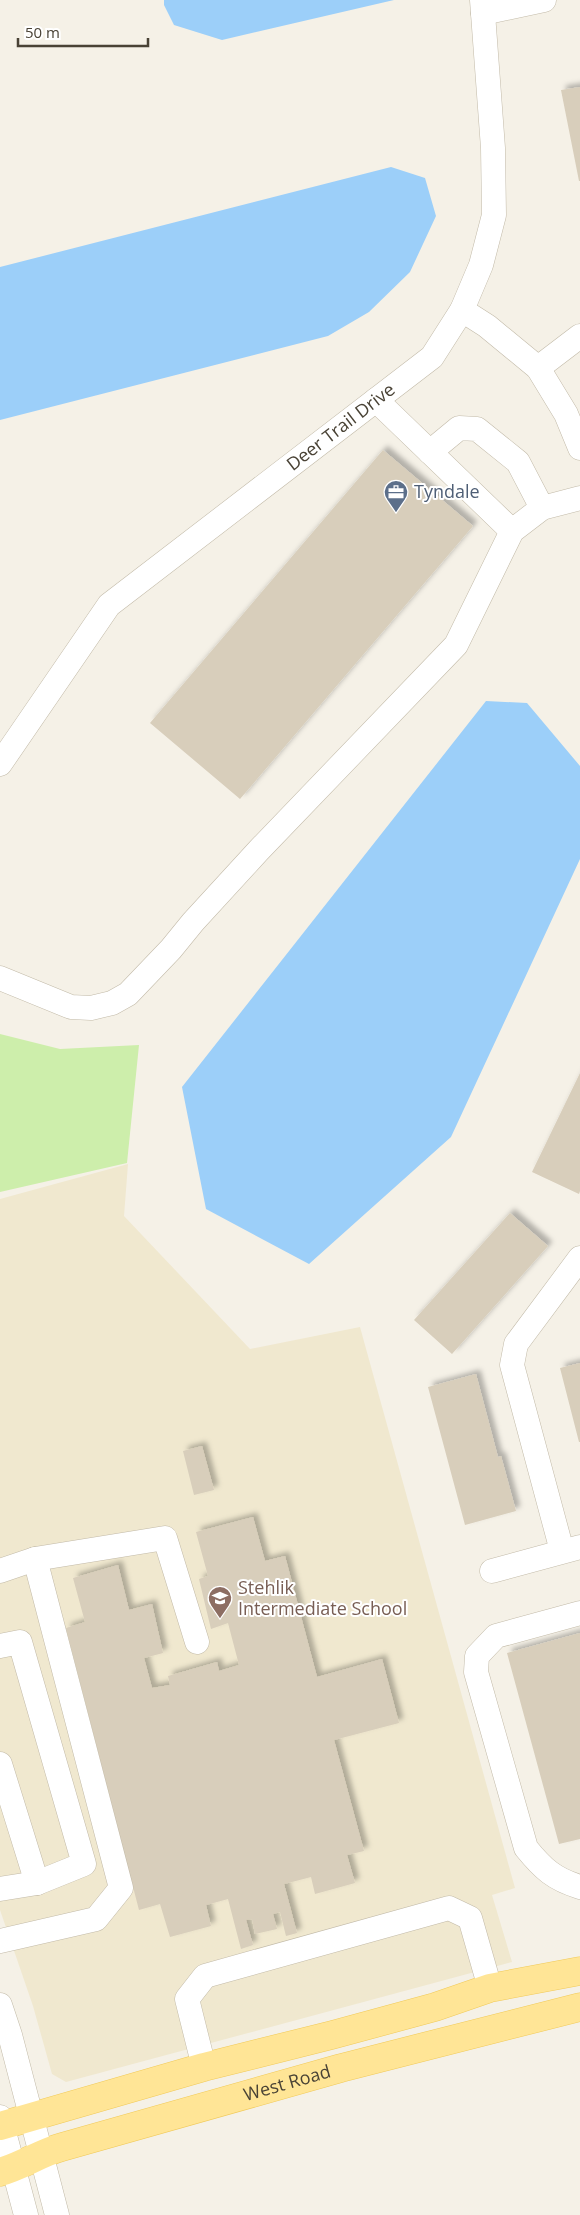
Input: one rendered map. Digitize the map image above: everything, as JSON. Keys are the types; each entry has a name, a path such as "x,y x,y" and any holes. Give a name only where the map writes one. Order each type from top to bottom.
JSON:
{"main road":[{"name":"West Road","path":"1,2123 31,2118 204,2067 332,2035 435,2006 490,1988 580,1971"},
{"name":"West Road","path":"7,2170 40,2153 341,2068 580,2007"},
{"path":"332,2035 341,2068"}],"street":[{"path":"483,6 544,0"},
{"name":"Deer Trail Drive","path":"0,764 109,605 432,357 462,310 480,265 494,214 493,148 483,6"},
{"path":"462,310 487,326 538,368 566,414 580,448"},
{"path":"538,368 580,336"},
{"path":"376,400 512,531"},
{"path":"430,452 459,428 477,429 518,462 542,508"},
{"path":"0,978 71,1007 91,1008 112,1003 128,994 171,949 259,850 456,645 512,531 542,508 580,498"},
{"path":"492,1571 571,1549 512,1365 516,1344 580,1258"},
{"path":"0,1572 35,1559 165,1538 197,1642"},
{"path":"0,1941 96,1919 121,1888 35,1559"},
{"path":"580,1613 496,1636 477,1656 476,1672 526,1848 541,1867 566,1882 580,1887"},
{"path":"0,1646 20,1642 84,1864 37,1883 0,1889"},
{"path":"0,1764 37,1883"},
{"path":"204,2067 187,1999 205,1976 449,1908 470,1918 490,1988"},
{"path":"0,2005 10,2035 57,2215"},
{"path":"1,2123 7,2170 26,2215"}],"shaded area":[{"name":"Stehlik Intermediate School","path":"128,1164 124,1216 250,1349 360,1327 515,1888 492,1895 512,1962 66,2082 52,2074 33,2006 0,1910 0,1199"}],"green space":[{"path":"0,1034 60,1049 139,1045 127,1163 0,1192"}],"water":[{"path":"164,0 394,0 222,40 174,25 164,5"},
{"path":"391,167 425,178 436,216 410,272 369,312 328,336 0,420 0,267"},
{"path":"486,701 527,703 580,766 580,859 451,1137 309,1264 206,1209 182,1087"}],"building":[{"path":"580,87 580,181 579,181 561,90"},
{"path":"383,450 473,526 240,799 150,723"},
{"path":"580,1073 580,1191 579,1194 532,1172"},
{"path":"510,1213 548,1246 452,1354 414,1320"},
{"path":"580,1363 580,1442 579,1442 560,1368"},
{"path":"476,1374 498,1457 501,1456 516,1511 465,1525 428,1387"},
{"path":"202,1446 214,1490 194,1495 183,1451"},
{"path":"253,1517 265,1561 285,1556 317,1677 382,1659 399,1723 334,1740 364,1851 347,1855 355,1883 315,1894 311,1877 284,1884 297,1933 286,1936 280,1912 273,1914 277,1929 255,1934 252,1919 246,1920 253,1945 241,1949 228,1899 206,1905 211,1926 170,1937 160,1904 139,1910 66,1628 85,1622 73,1578 118,1565 129,1610 152,1604 163,1653 144,1658 152,1688 170,1685 168,1676 217,1662 219,1671 239,1665 228,1623 211,1629 199,1579 208,1576 196,1532"},
{"path":"580,1633 580,1839 559,1844 507,1653"}],"place":[{"name":"Tyndale","path":"396,513"},
{"name":"Stehlik Intermediate School","path":"220,1619"}]}
